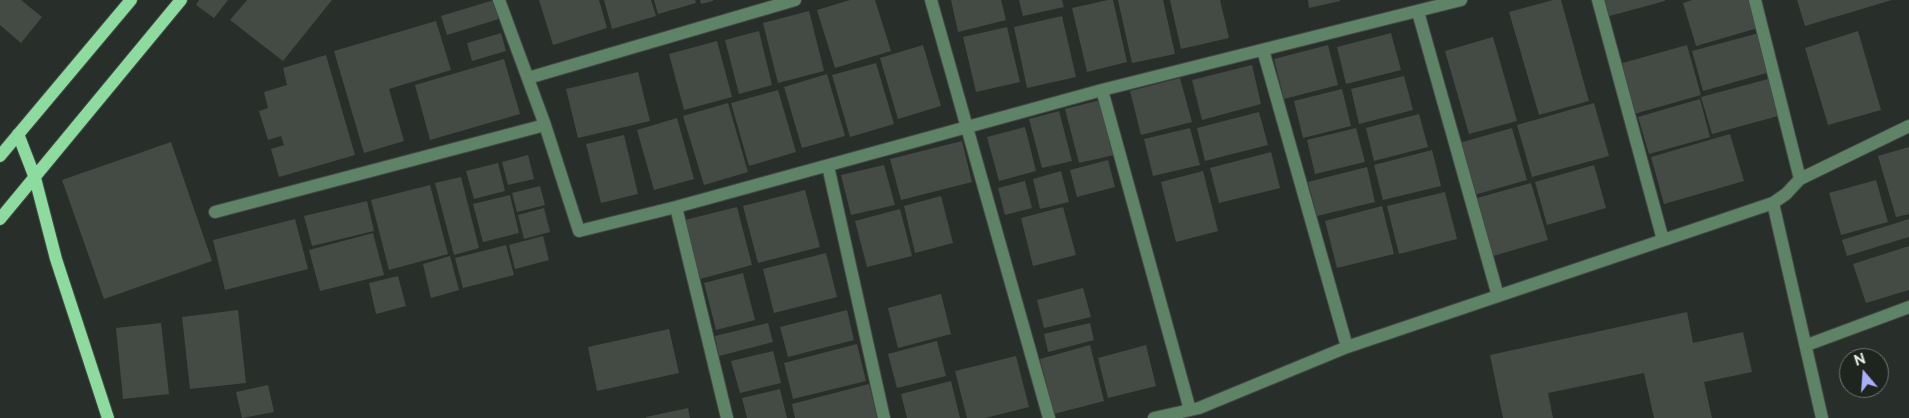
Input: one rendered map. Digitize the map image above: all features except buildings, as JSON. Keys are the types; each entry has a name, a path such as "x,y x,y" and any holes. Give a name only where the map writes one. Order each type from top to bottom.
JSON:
{"main road":[{"path":"0,220 181,0"},
{"path":"0,156 128,2"},
{"path":"18,134 35,178 56,259 108,418"}],"street":[{"path":"499,0 545,126 579,231 676,207 1102,90 1461,0"},
{"path":"528,78 795,0"},
{"path":"931,0 1049,418"},
{"path":"1598,0 1663,240"},
{"path":"1755,0 1800,179"},
{"path":"1418,12 1498,296"},
{"path":"1263,50 1347,346"},
{"path":"1102,90 1190,410"},
{"path":"216,212 545,126"},
{"path":"1154,418 1190,410 1347,346 1773,203 1786,194 1800,179 1909,126"},
{"path":"828,166 884,418"},
{"path":"1773,203 1807,345 1822,418"},
{"path":"676,207 727,418"},
{"path":"1807,345 1909,307"}]}
